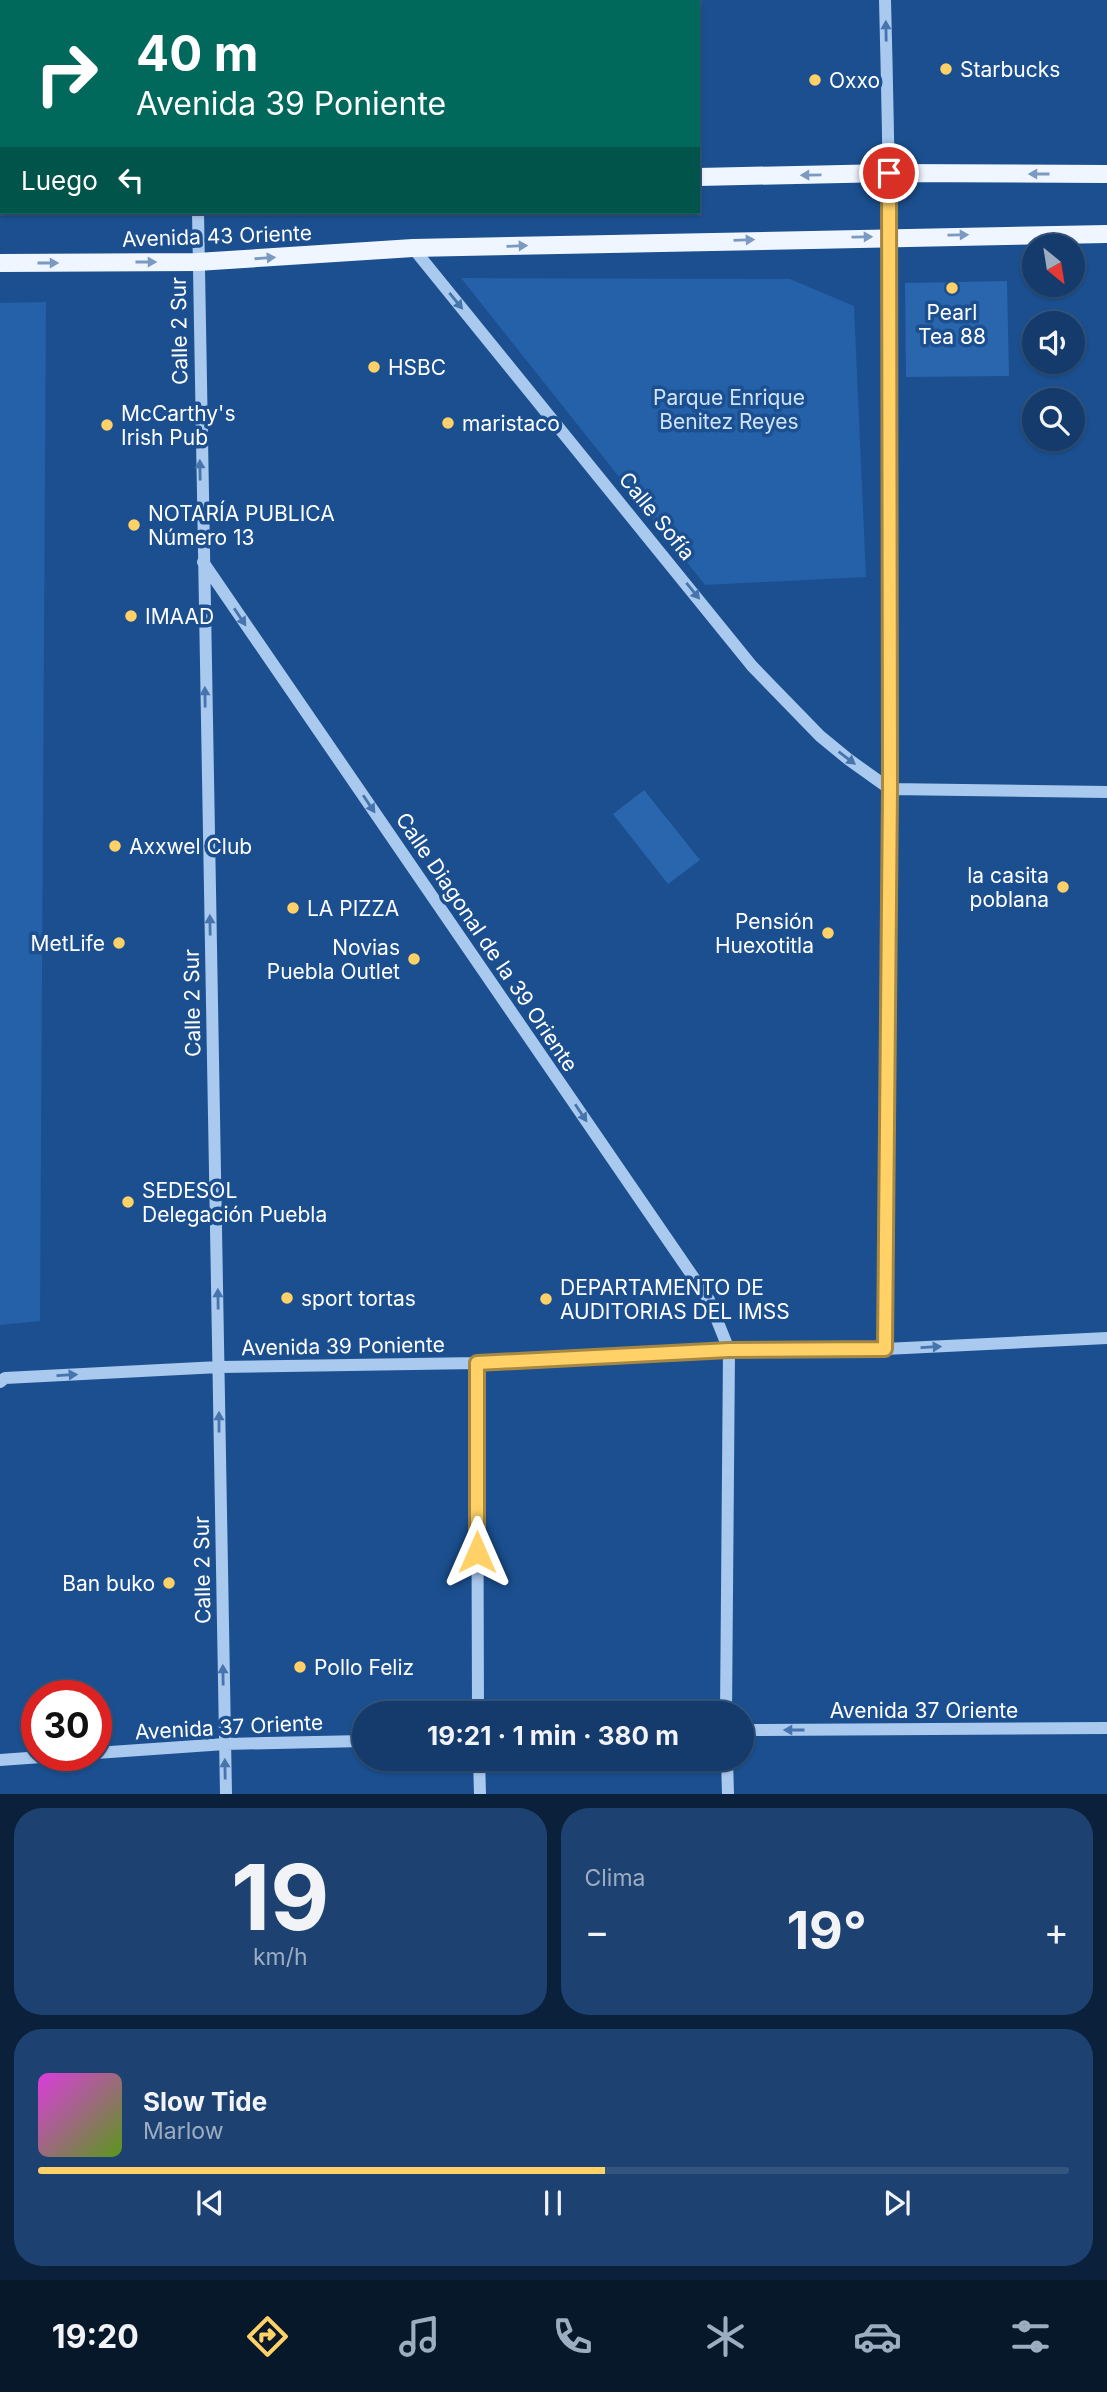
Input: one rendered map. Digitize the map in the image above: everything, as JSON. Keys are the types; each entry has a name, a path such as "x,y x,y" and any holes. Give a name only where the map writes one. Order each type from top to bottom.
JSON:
{"main road":[{"path":"700,177 889,173 1107,174"},
{"name":"Avenida 43 Oriente","path":"0,263 197,262 413,248 1107,233"}],"street":[{"path":"885,0 890,237 890,789 885,1349"},
{"name":"Calle 2 Sur","path":"198,214 202,561 226,1794"},
{"name":"Calle Sofía","path":"413,248 752,666 820,736 890,789"},
{"name":"Calle Diagonal de la 39 Oriente","path":"202,561 709,1300 729,1350"},
{"path":"890,789 1107,792"},
{"name":"Avenida 39 Poniente","path":"0,1382 5,1378 219,1367 477,1363 729,1350 885,1349 1107,1338"},
{"path":"726,1701 729,1350"},
{"path":"477,1363 478,1701"},
{"name":"Avenida 37 Oriente","path":"754,1730 1107,1728"},
{"name":"Avenida 37 Oriente","path":"112,1752 225,1744 352,1741"},
{"path":"0,1760 21,1758"},
{"path":"479,1771 480,1794"},
{"path":"727,1771 728,1794"}],"green space":[{"name":"Parque Enrique Benitez Reyes","path":"461,278 790,279 854,306 866,577 705,585"},
{"path":"46,302 40,1321 0,1325 0,303"}],"building":[{"path":"1007,281 1009,376 906,377 905,283"},
{"path":"644,790 700,860 668,884 613,814"}],"place":[{"name":"Starbucks","path":"946,69"},
{"name":"Oxxo","path":"815,80"},
{"name":"Pearl Tea 88","path":"952,288"},
{"name":"HSBC","path":"374,367"},
{"name":"maristaco","path":"448,423"},
{"name":"McCarthy's Irish Pub","path":"107,425"},
{"name":"NOTARÍA PUBLICA Número 13","path":"134,525"},
{"name":"IMAAD","path":"131,616"},
{"name":"Axxwel Club","path":"115,846"},
{"name":"la casita poblana","path":"1063,887"},
{"name":"LA PIZZA","path":"293,908"},
{"name":"Pensión Huexotitla","path":"828,933"},
{"name":"MetLife","path":"119,943"},
{"name":"Novias Puebla Outlet","path":"414,959"},
{"name":"SEDESOL Delegación Puebla","path":"128,1202"},
{"name":"sport tortas","path":"287,1298"},
{"name":"DEPARTAMENTO DE AUDITORIAS DEL IMSS","path":"546,1299"},
{"name":"Ban buko","path":"169,1583"},
{"name":"Pollo Feliz","path":"300,1667"}],"route":[{"path":"477,1552 477,1363 729,1350 885,1349 890,789 889,173"}]}
